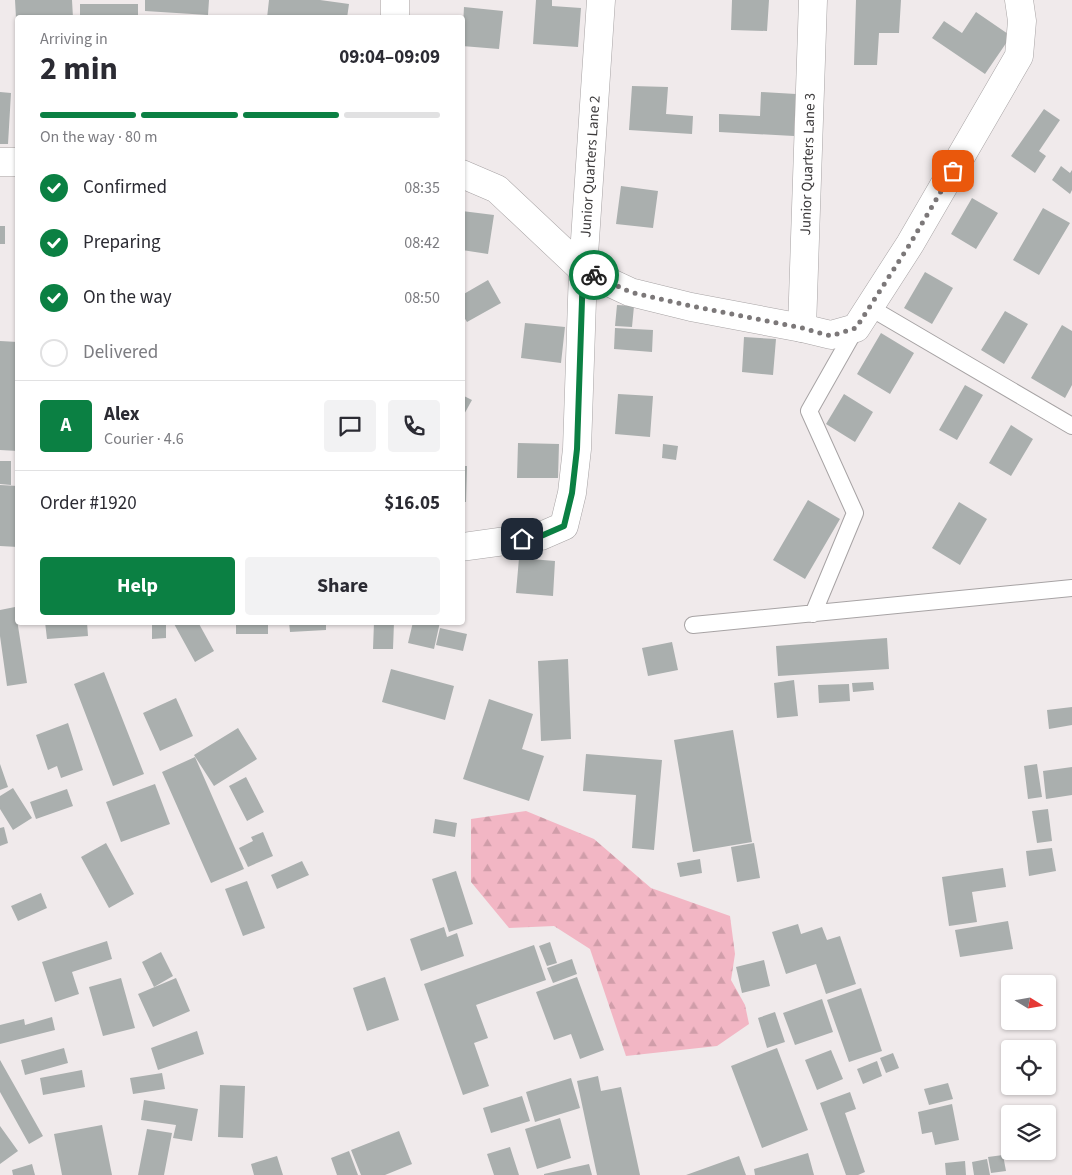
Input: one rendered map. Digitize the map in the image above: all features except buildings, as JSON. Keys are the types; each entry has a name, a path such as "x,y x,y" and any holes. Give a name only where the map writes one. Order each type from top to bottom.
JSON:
{"street":[{"path":"395,0 395,15"},
{"name":"Junior Quarters Lane 2","path":"465,547 541,536 564,526 572,493 577,449 583,270 601,0"},
{"name":"Junior Quarters Lane 3","path":"802,328 813,0"},
{"path":"465,175 497,190 583,270 630,292 802,328 831,336 863,317 910,244 1019,56 1022,21 1019,0"},
{"path":"0,162 15,162"}],"lane":[{"path":"813,614 855,513 809,411 863,317 1072,426"},
{"path":"693,625 1072,588"}],"green space":[{"path":"526,811 594,839 651,888 730,916 735,954 731,980 745,1005 749,1024 717,1046 626,1056 590,949 554,926 509,928 471,882 471,819"}],"way so far":[{"path":"594,275 630,292 802,328 831,336 856,328 910,244 953,171"}],"route":[{"path":"522,539 541,536 564,526 572,493 577,449 583,270 594,275"}]}
